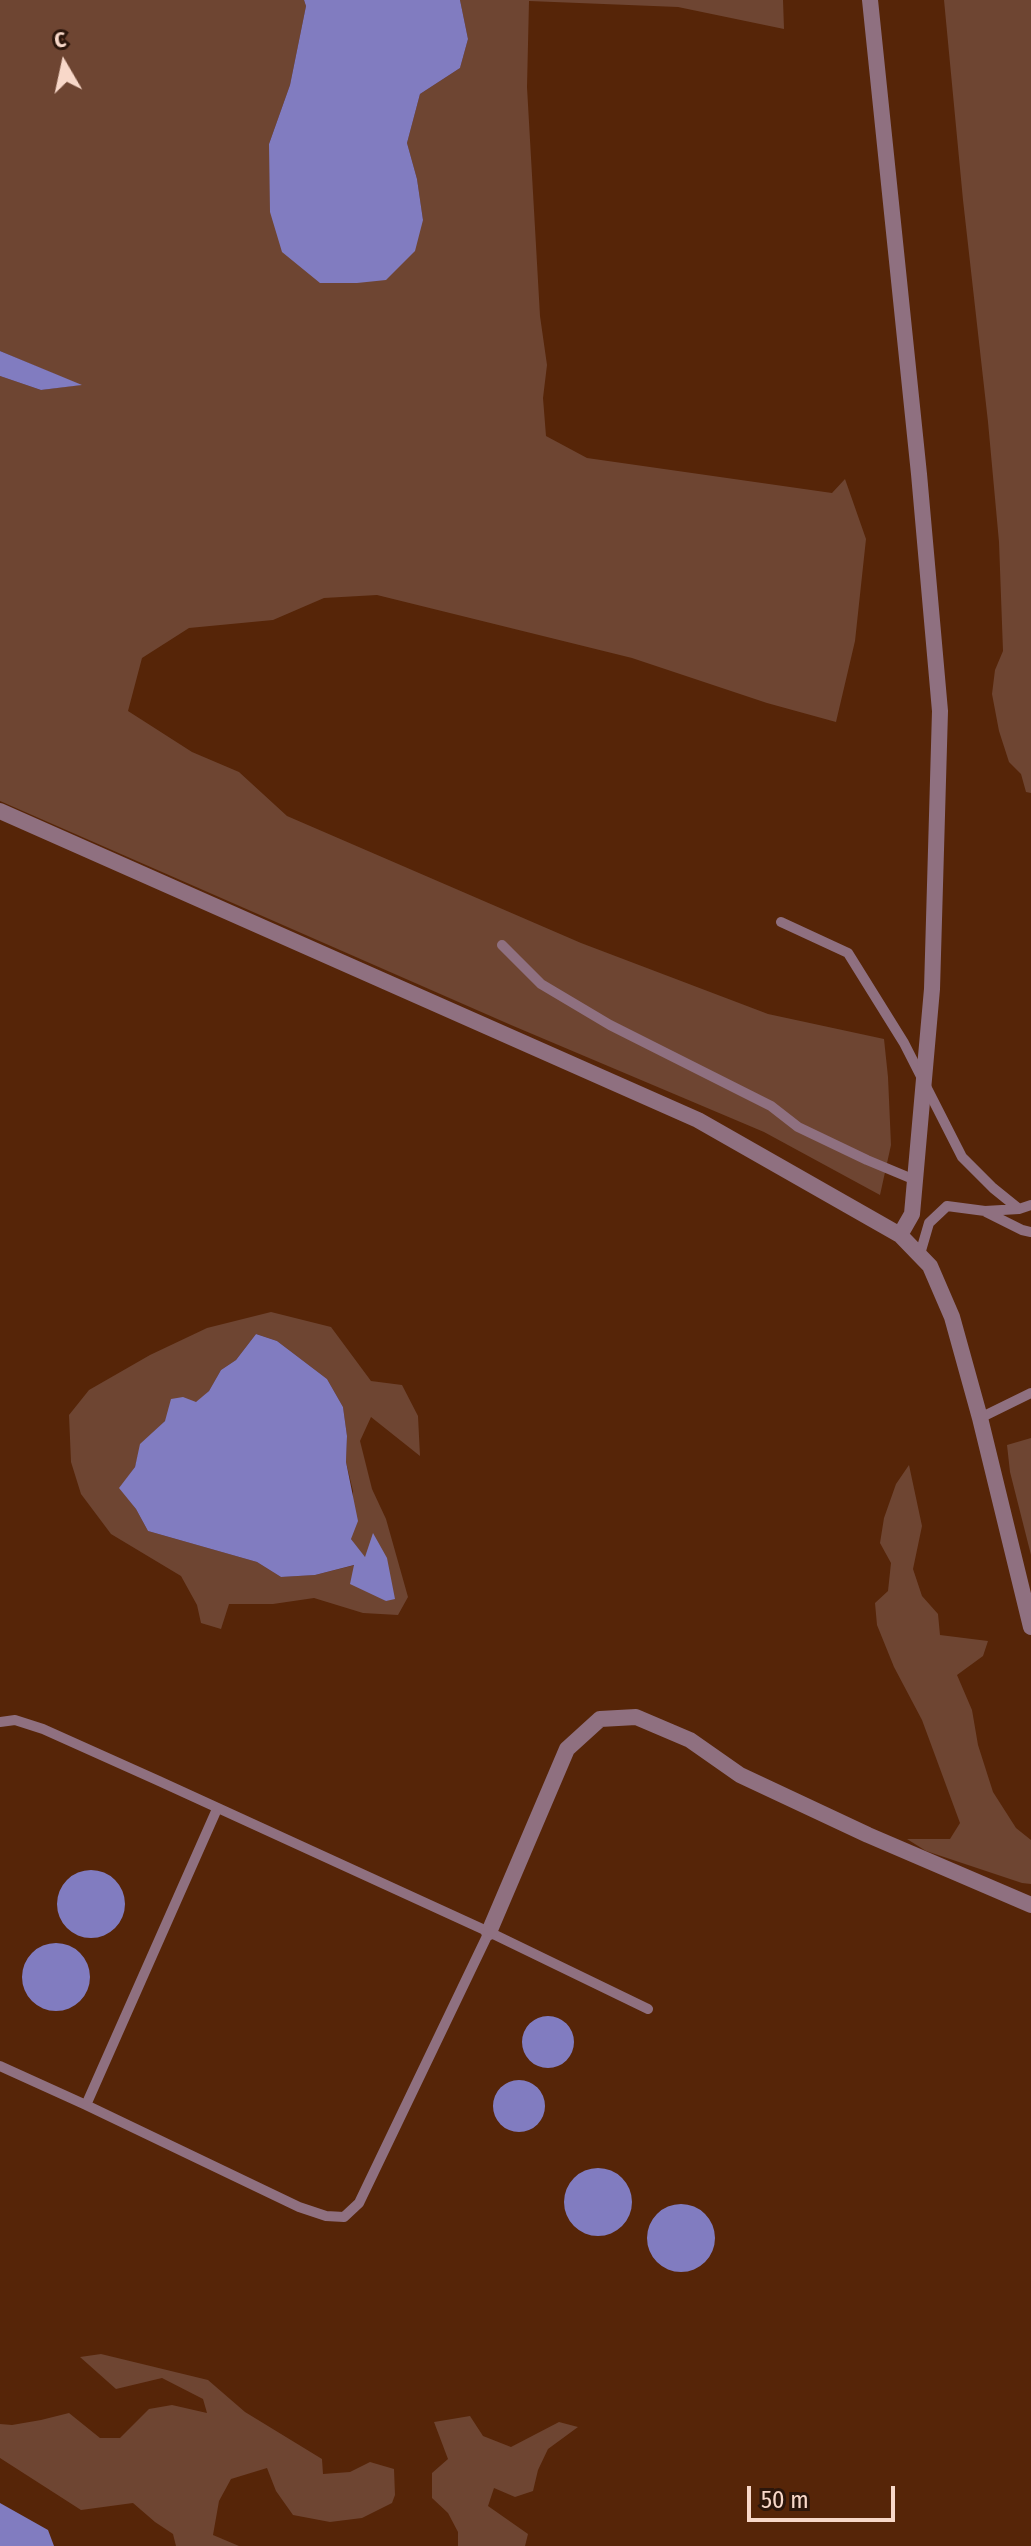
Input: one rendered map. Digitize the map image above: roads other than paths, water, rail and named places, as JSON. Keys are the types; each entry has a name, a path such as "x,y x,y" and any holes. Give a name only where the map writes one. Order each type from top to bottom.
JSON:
{"street":[{"path":"870,0 940,711 932,989 912,1214 900,1235"},
{"path":"0,811 698,1120 900,1235 930,1266 952,1317 1031,1627"},
{"path":"489,1932 567,1749 600,1719 636,1717 690,1740 740,1775 868,1835 1031,1905"}],"lane":[{"path":"781,922 848,953 904,1043 962,1157 1019,1209"},
{"path":"502,945 541,984 610,1025 771,1106 798,1127 915,1180"},
{"path":"920,1254 929,1223 947,1206 985,1211 1019,1209 1031,1205"},
{"path":"985,1211 1031,1232"},
{"path":"980,1418 1031,1393"},
{"path":"0,1722 15,1720 43,1729 489,1932 648,2009"},
{"path":"86,2105 217,1809"},
{"path":"0,2066 299,2207 326,2216 344,2217 359,2203 489,1932"}]}
